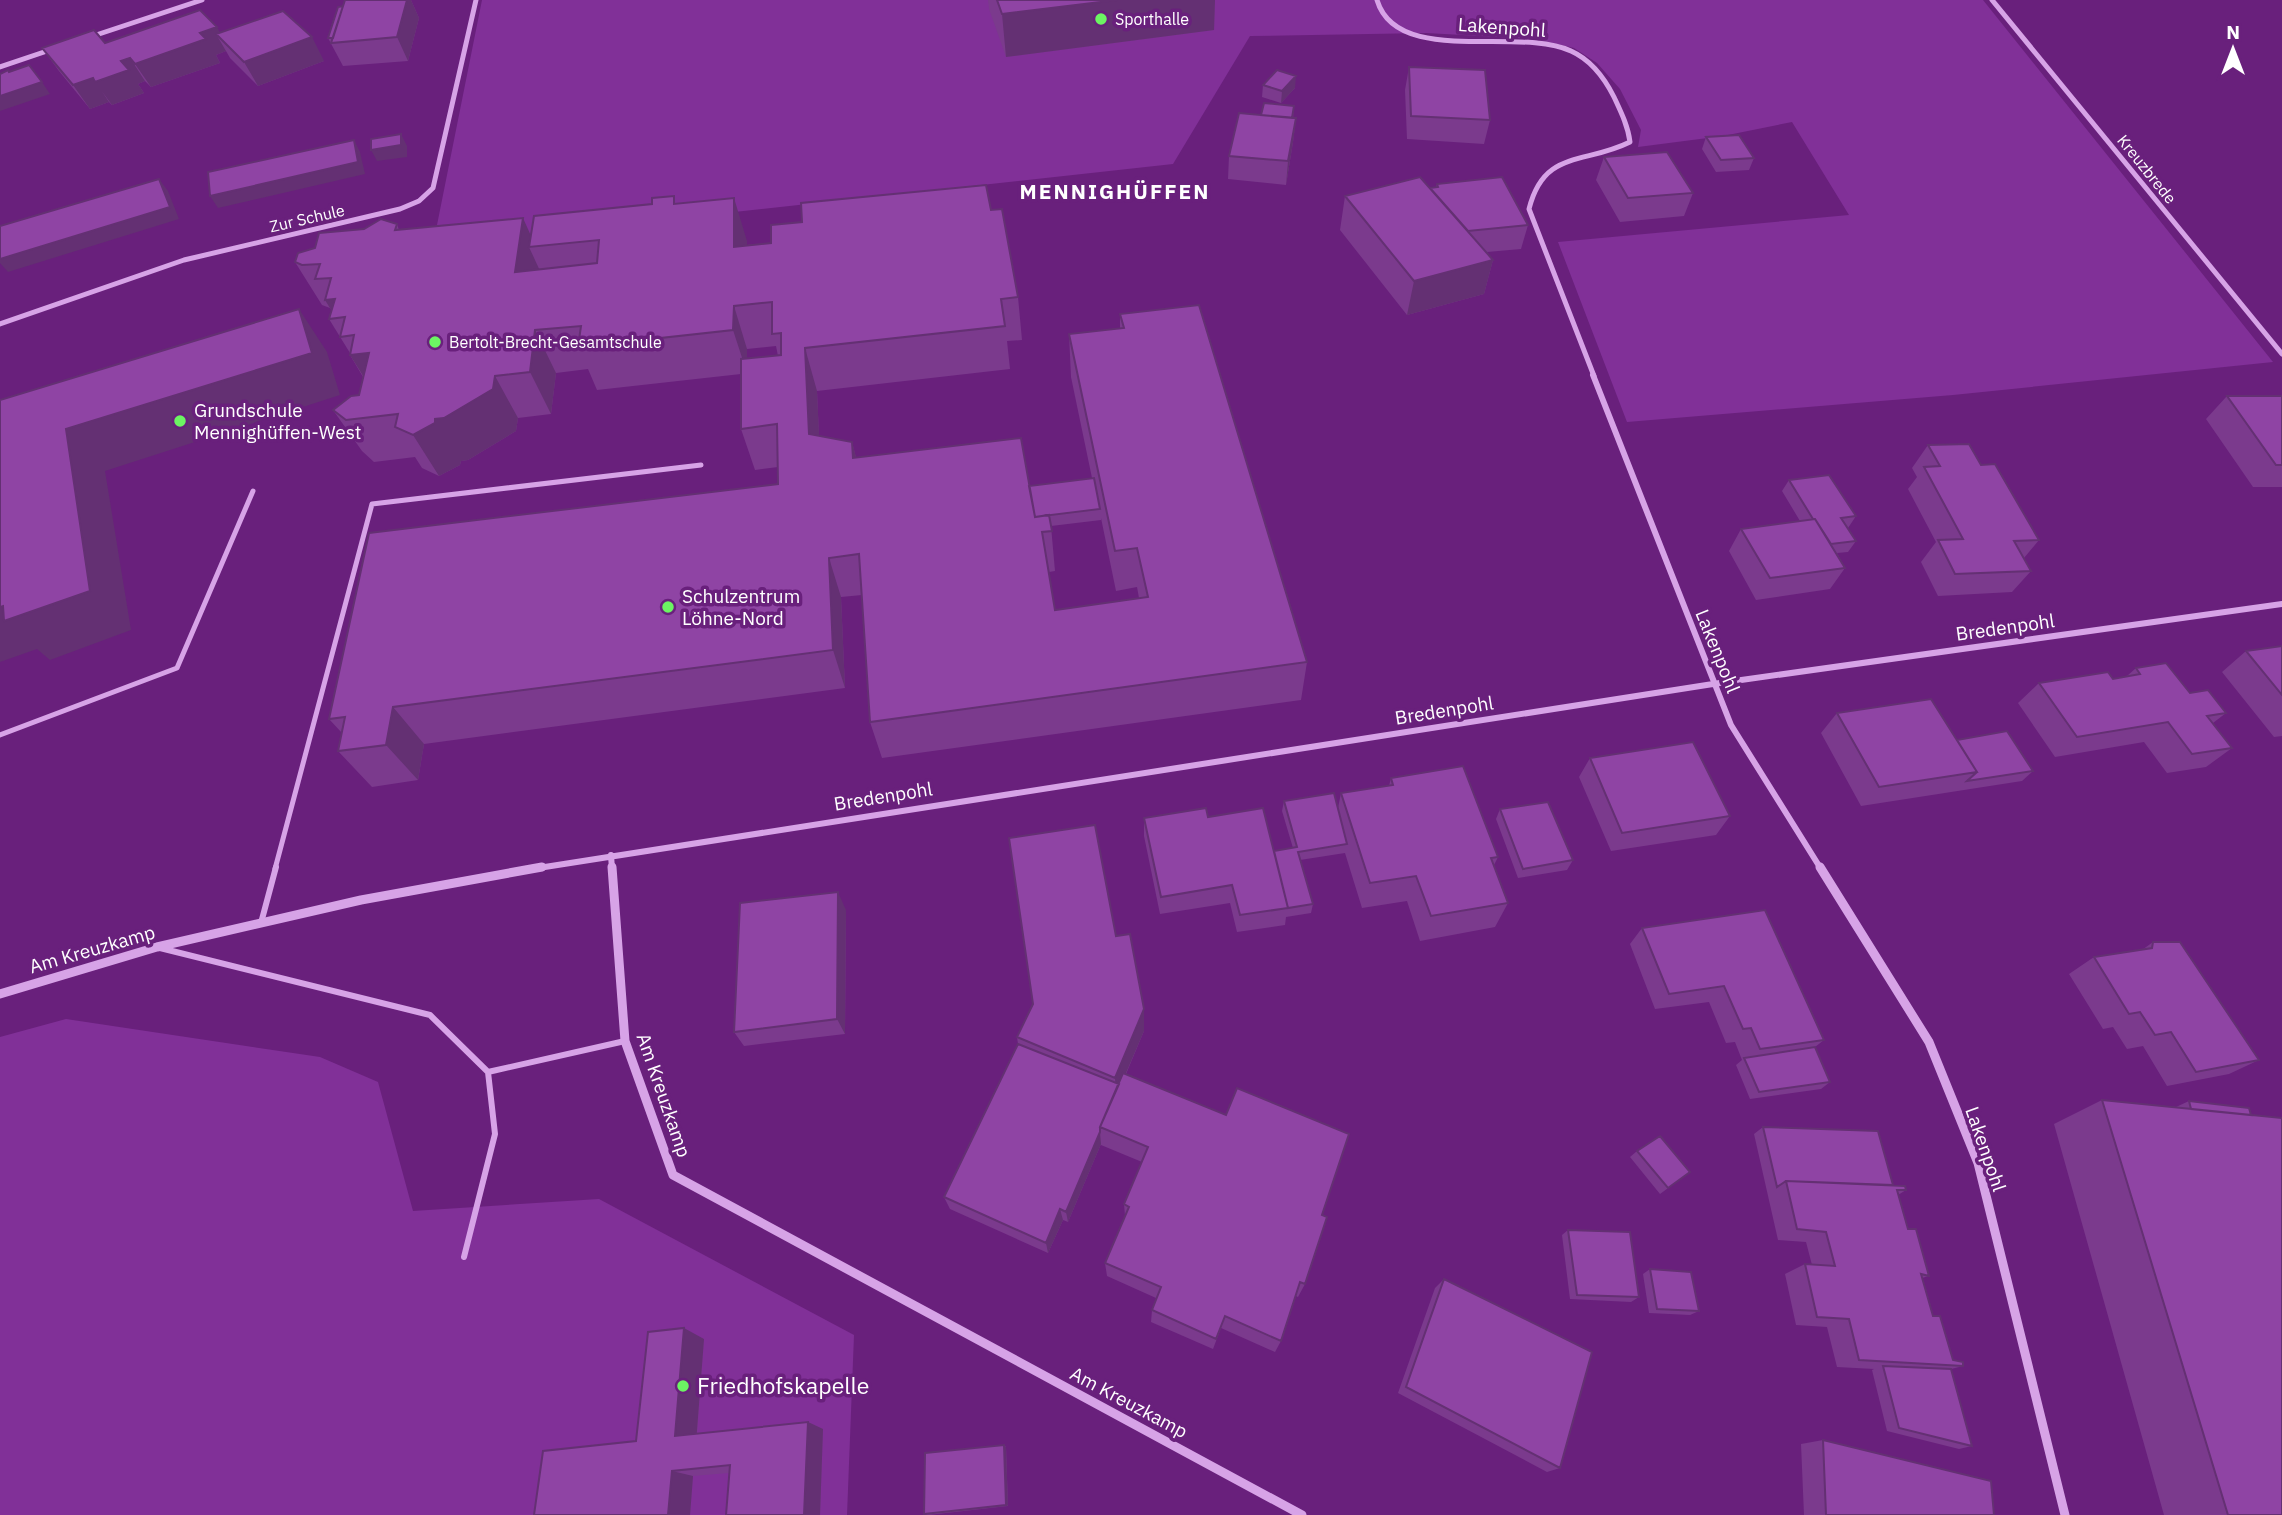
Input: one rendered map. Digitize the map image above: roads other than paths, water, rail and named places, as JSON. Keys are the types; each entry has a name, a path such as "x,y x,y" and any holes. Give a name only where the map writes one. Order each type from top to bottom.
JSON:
{"street":[{"path":"89,38 202,0"},
{"name":"Zur Schule","path":"0,324 184,260 400,209 419,201 433,188 476,0"},
{"name":"Lakenpohl","path":"1377,0 1380,13 1401,32 1429,38 1542,43 1570,50 1590,64 1611,89 1629,128 1630,142 1616,151 1569,160 1542,174 1531,189 1529,209 1731,725 1929,1042 1978,1163 2065,1515"},
{"name":"Kreuzbrede","path":"1993,0 2282,354"},
{"path":"0,67 63,46"},
{"name":"Bredenpohl","path":"611,855 1713,684 2282,604"},
{"name":"Am Kreuzkamp","path":"0,994 157,947 360,900 611,855 625,1041 673,1175 1302,1515"}],"lane":[{"path":"261,923 372,504 701,465"},
{"path":"0,735 177,668 253,491"},
{"path":"157,947 430,1015 488,1072 495,1134 464,1257"},
{"path":"488,1072 625,1041"}],"place":[{"name":"Sporthalle","path":"1101,19"},
{"name":"Bertolt-Brecht-Gesamtschule","path":"435,342"},
{"name":"Grundschule Mennighüffen-West","path":"180,421"},
{"name":"Schulzentrum Löhne-Nord","path":"668,607"},
{"name":"Friedhofskapelle","path":"683,1386"}],"district":[{"name":"MENNIGHÜFFEN","path":"1115,192"}]}
